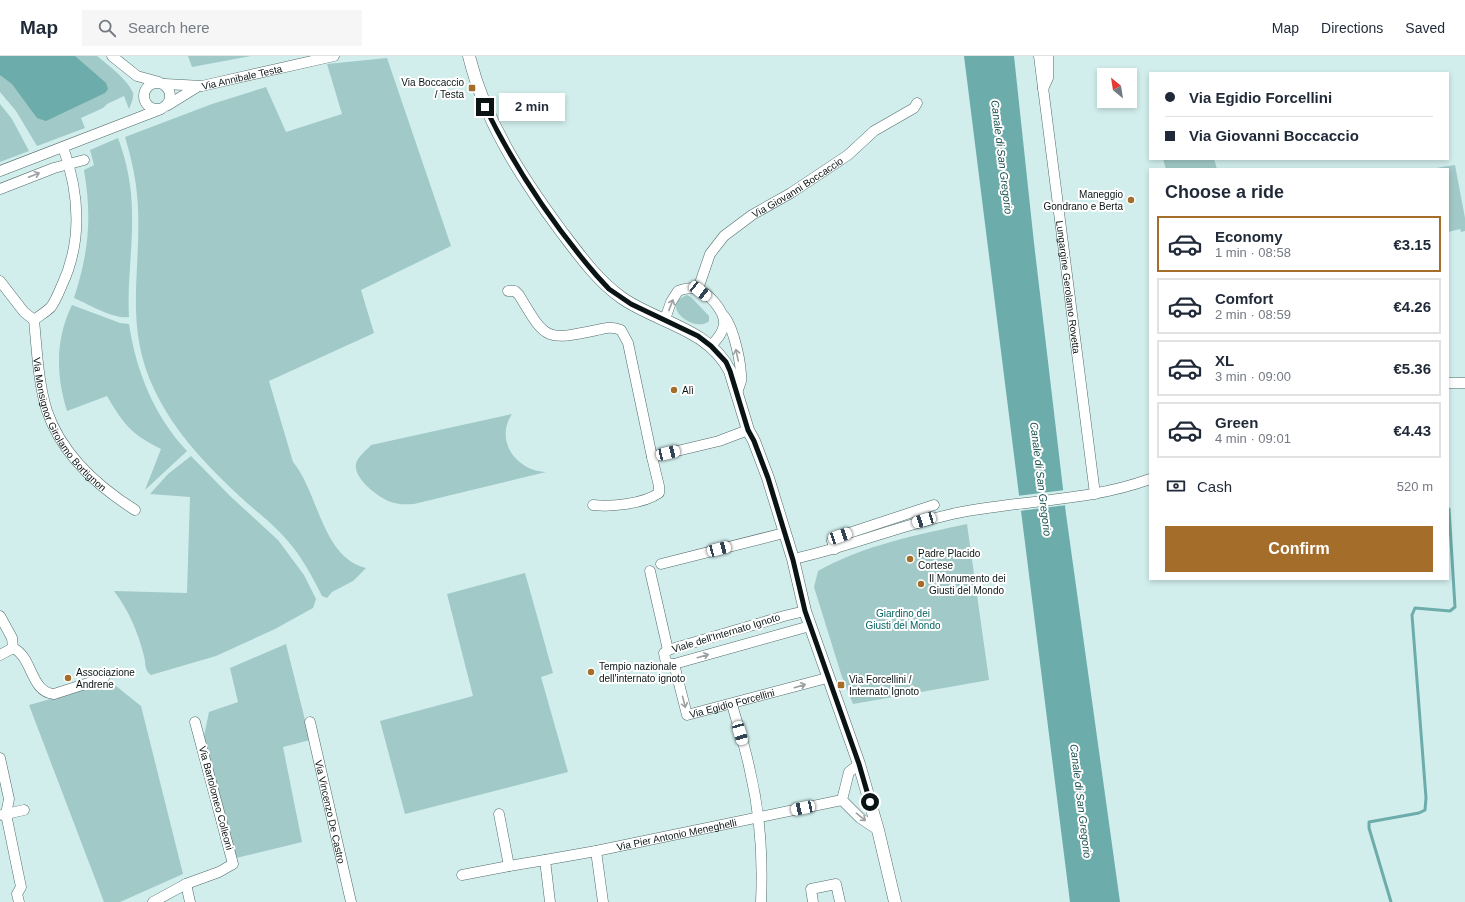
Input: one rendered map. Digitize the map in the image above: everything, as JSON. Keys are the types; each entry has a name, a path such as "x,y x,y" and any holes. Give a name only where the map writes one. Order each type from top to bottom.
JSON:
{"street":[{"name":"Via Annibale Testa","path":"112,56 136,76 162,83 197,87"},
{"name":"Via Annibale Testa","path":"136,76 148,106 156,109 164,107 197,87 334,56"},
{"path":"469,56 485,107 505,147 528,185 590,268 609,289 631,304 685,329 711,346 726,362 748,430 759,452 793,560 805,611 827,678 859,764 878,830 895,902"},
{"name":"Lungargine Gerolamo Rovetta","path":"1039,56 1091,494"},
{"path":"1043,90 1048,78 1048,56"},
{"path":"0,171 111,130 136,117 164,107 171,96 170,92 162,83 151,84 144,96 136,117"},
{"name":"Via Giovanni Boccaccio","path":"698,289 710,254 724,236 752,215 791,193 848,155 874,131 914,108 917,103"},
{"path":"0,281 21,309 34,320 50,307 56,299 72,259 75,241 76,203 73,177 64,147"},
{"path":"0,189 54,168 84,160"},
{"path":"665,319 671,302 678,291 687,288 698,289 712,300 727,320 739,360 741,380 737,393"},
{"path":"508,291 515,292 519,295 538,326 551,336 567,336 611,327 621,330 628,343 659,486 659,493 652,497 611,507 593,505"},
{"path":"711,346 721,333 724,323 719,310"},
{"name":"Via Monsignor Girolamo Bortignon","path":"34,320 44,397 52,424 62,442 86,473 103,488 135,510"},
{"path":"1449,383 1465,383"},
{"path":"652,457 719,442 748,430"},
{"path":"793,560 835,549 924,520 1006,505 1091,494 1127,487 1149,479"},
{"path":"835,549 832,541 840,536 934,504"},
{"path":"662,564 784,533"},
{"path":"650,571 668,650"},
{"name":"Viale dell'Internato Ignoto","path":"805,611 668,650 664,653 664,658 666,663 674,664 810,626"},
{"path":"0,616 12,638 14,648 19,652 38,684 47,694 54,694 104,678"},
{"path":"0,655 14,648"},
{"name":"Via Egidio Forcellini","path":"674,664 687,715 827,678"},
{"path":"733,708 750,771 758,818 762,878 761,902"},
{"name":"Via Bartolomeo Colleoni","path":"186,884 234,864 195,722"},
{"name":"Via Vincenzo De Castro","path":"310,722 351,902"},
{"path":"0,758 9,799 3,815 21,887 17,894 19,902"},
{"path":"859,764 849,772 842,800 860,818 878,830"},
{"name":"Via Pier Antonio Meneghelli","path":"462,875 596,851 842,800"},
{"path":"3,815 24,810"},
{"path":"499,814 509,866"},
{"path":"596,851 603,902"},
{"path":"545,860 550,902"},
{"path":"153,902 186,884 190,902"},
{"path":"813,902 811,889 836,884 840,902"}],"green space":[{"path":"0,56 97,56 117,73 131,88 133,97 129,109 124,96 81,118 85,128 37,146 16,111 0,92"},
{"path":"188,56 251,56 192,67"},
{"path":"387,58 451,246 361,290 374,333 269,381 293,462 302,474 330,538 351,562 366,568 353,581 332,592 327,598 322,596 302,560 287,540 273,525 220,478 183,436 172,421 154,389 145,366 139,343 136,299 138,232 137,190 125,137 212,104 266,87 286,132 342,114 327,64"},
{"path":"0,104 12,119 29,151 0,162"},
{"path":"118,138 124,156 132,203 129,317 109,314 74,298 83,265 88,234 88,204 84,170 94,165 90,150"},
{"path":"1163,160 1214,160 1217,168 1166,168"},
{"path":"1455,165 1465,218 1465,231 1461,232 1460,229 1449,232 1449,168 1436,168"},
{"path":"687,295 691,297 709,316 709,321 703,324 696,324 682,317 677,311 676,306 679,300"},
{"path":"72,305 120,323 129,324 136,359 148,392 165,423 187,451 145,490 161,449 151,444 129,428 107,396 67,411 63,398 59,371 59,358 62,331"},
{"path":"512,414 507,424 506,434 507,444 511,453 526,466 535,470 546,472 414,504 397,504 376,494 359,476 356,470 358,459 371,445"},
{"path":"191,456 230,496 278,540 304,575 316,599 313,608 275,629 216,656 151,675 146,669 142,647 136,630 124,606 114,591 187,593 190,497 150,494 168,474"},
{"name":"Giardino dei Giusti del Mondo","path":"967,524 989,680 853,704 842,677 814,587 818,571 854,554 891,542"},
{"path":"525,573 553,673 541,677 568,772 405,814 380,721 473,696 447,594"},
{"path":"286,644 310,740 283,747 302,842 236,858 204,736 209,712 238,702 230,668"},
{"path":"111,682 141,706 183,874 120,902 104,902 29,705"}],"water":[{"path":"0,56 75,56 106,83 108,89 105,93 46,121 37,118 12,84 0,75"},
{"name":"Canale di San Gregorio","path":"964,56 1014,56 1034,243 1066,514 1120,902 1070,902"}],"pier":[{"path":"1065,490 1067,505 1019,511 1017,496"}],"waterway":[{"path":"1391,902 1369,828 1369,822 1419,813 1425,810 1426,798 1412,615 1415,608 1450,611 1455,607 1449,509"}],"place":[{"name":"Via Boccaccio / Testa","path":"472,88"},
{"name":"Maneggio Gondrano e Berta","path":"1131,200"},
{"name":"Alì","path":"674,390"},
{"name":"Padre Placido Cortese","path":"910,559"},
{"name":"Il Monumento dei Giusti del Mondo","path":"921,584"},
{"name":"Tempio nazionale dell'internato ignoto","path":"591,672"},
{"name":"Associazione Andrene","path":"68,678"},
{"name":"Via Forcellini / Internato Ignoto","path":"841,685"}],"route":[{"path":"485,107 505,147 528,185 586,264 609,289 631,304 698,336 711,346 726,362 748,430 759,452 768,478 793,560 802,603 827,678 859,764 870,802"}]}
